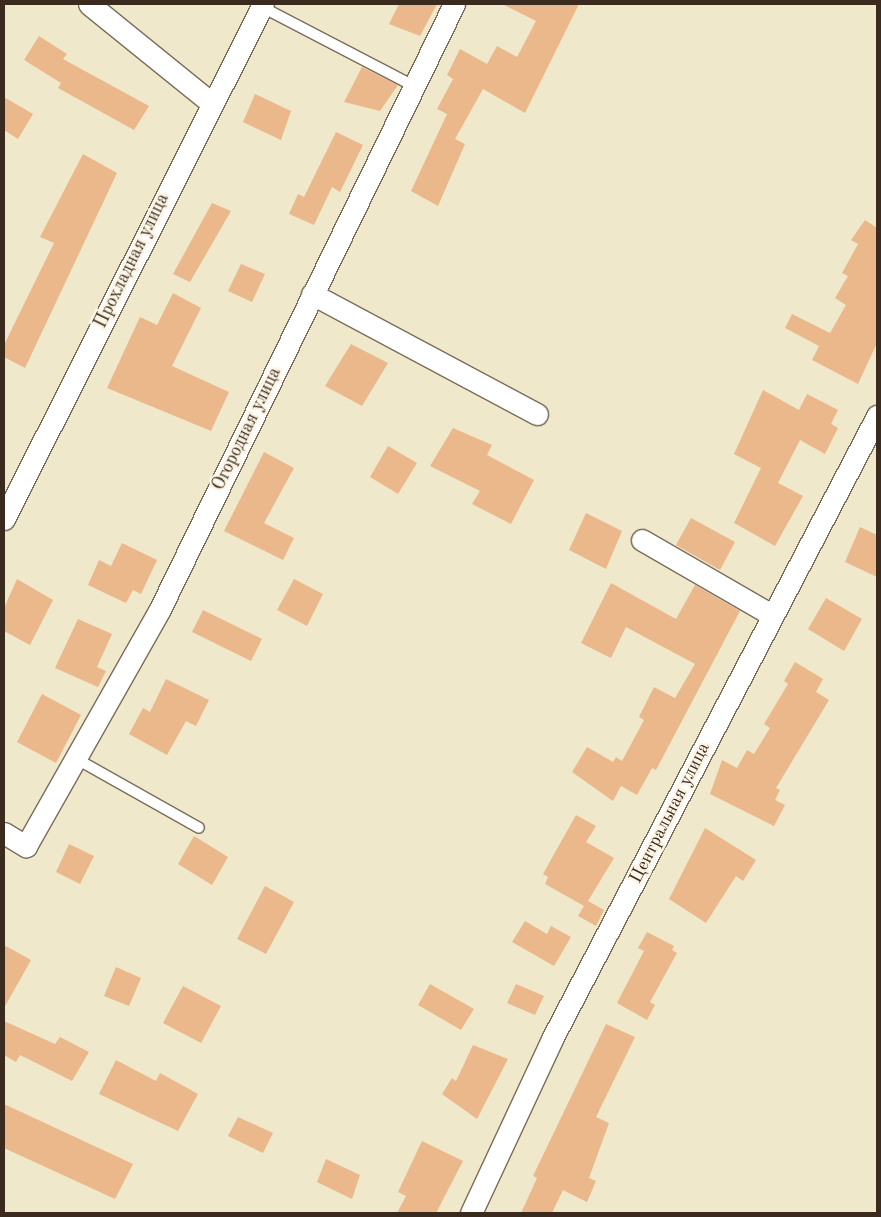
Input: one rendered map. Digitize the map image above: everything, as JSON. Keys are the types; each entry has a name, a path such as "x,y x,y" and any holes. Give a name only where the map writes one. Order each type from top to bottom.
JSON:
{"street":[{"path":"89,4 210,102"},
{"name":"Огородная улица","path":"4,833 26,846 160,609 412,85 454,4"},
{"name":"Прохладная улица","path":"4,520 210,102 262,6"},
{"path":"312,294 537,414"},
{"name":"Центральная улица","path":"471,1213 552,1038 877,416"},
{"path":"642,540 772,615"}],"lane":[{"path":"262,6 412,85"},
{"path":"75,758 198,828"}],"building":[{"path":"399,4 437,4 420,36 389,24"},
{"path":"502,4 579,4 525,113 483,89 455,139 465,144 438,206 411,191 447,114 437,109 453,79 447,75 460,49 487,64 497,46 517,57 536,21"},
{"path":"39,36 67,54 63,59 149,106 134,130 58,88 61,83 24,60"},
{"path":"362,67 398,85 380,111 344,102"},
{"path":"255,94 291,111 281,140 243,122"},
{"path":"4,97 33,114 18,139 4,130"},
{"path":"336,132 363,145 340,192 332,187 314,225 289,214 298,194 304,197"},
{"path":"83,154 117,173 25,368 4,357 4,345 54,243 40,237"},
{"path":"212,203 231,211 190,282 173,274"},
{"path":"865,220 877,228 877,343 858,384 812,360 819,346 785,328 792,314 830,333 846,305 835,298 848,276 842,273 858,244 851,240"},
{"path":"241,264 265,274 252,302 228,291"},
{"path":"173,293 201,308 172,366 229,392 211,431 107,388 140,317 157,325"},
{"path":"351,344 388,363 362,406 325,386"},
{"path":"763,390 799,410 807,394 838,410 831,424 838,428 825,454 800,440 778,483 803,496 775,546 734,523 761,468 734,454"},
{"path":"453,428 492,445 487,455 534,480 511,524 472,504 480,491 430,466"},
{"path":"388,446 417,463 398,494 370,477"},
{"path":"264,452 294,468 264,523 294,538 283,560 224,531"},
{"path":"586,513 622,531 606,569 569,550"},
{"path":"691,518 735,542 720,570 676,545"},
{"path":"860,527 877,535 877,577 845,562"},
{"path":"122,543 157,560 141,594 133,590 126,603 88,585 99,560 111,566"},
{"path":"17,579 53,600 30,645 4,631 4,608"},
{"path":"294,579 323,594 307,626 277,610"},
{"path":"611,583 676,619 695,585 740,611 656,770 652,768 637,795 621,786 613,801 572,772 587,747 613,762 616,757 622,761 644,720 639,717 654,687 675,698 695,664 626,627 611,658 581,643"},
{"path":"826,598 862,619 844,651 808,629"},
{"path":"203,610 262,639 251,661 192,632"},
{"path":"78,619 112,634 97,667 106,671 98,687 55,668"},
{"path":"795,662 823,679 816,692 829,700 776,788 780,790 775,800 785,805 774,826 710,794 722,760 737,768 747,750 754,754 770,728 764,724 788,684 784,681"},
{"path":"166,679 209,700 196,726 186,721 167,755 129,734 143,708 150,712"},
{"path":"42,694 81,715 56,763 17,742"},
{"path":"576,815 596,826 586,842 614,858 588,901 604,910 596,926 578,916 584,906 545,884 548,877 543,874"},
{"path":"705,828 756,860 743,881 736,876 706,923 669,899"},
{"path":"194,836 228,857 212,885 178,864"},
{"path":"69,844 94,856 80,884 56,872"},
{"path":"265,886 294,902 266,954 237,939"},
{"path":"525,921 547,934 551,926 571,937 554,966 512,942"},
{"path":"647,932 674,946 672,950 677,953 650,1002 655,1005 647,1020 617,1003 644,951 638,948"},
{"path":"4,945 31,960 4,1008"},
{"path":"116,967 141,978 129,1006 104,996"},
{"path":"430,984 474,1009 461,1030 418,1005"},
{"path":"516,984 544,996 535,1015 507,1003"},
{"path":"183,986 221,1006 201,1043 163,1023"},
{"path":"4,1021 55,1044 60,1037 89,1052 72,1081 20,1055 16,1062 4,1055"},
{"path":"606,1024 635,1037 596,1117 609,1123 589,1178 596,1181 587,1202 563,1190 552,1213 521,1213 537,1178 533,1176"},
{"path":"473,1045 508,1059 477,1119 442,1094 452,1078 456,1081"},
{"path":"116,1060 156,1081 160,1073 198,1094 178,1131 99,1094"},
{"path":"4,1104 133,1164 115,1199 4,1148"},
{"path":"238,1117 273,1133 263,1153 228,1136"},
{"path":"422,1141 463,1161 436,1213 397,1213 406,1196 398,1192"},
{"path":"326,1159 360,1175 352,1199 317,1182"}]}
